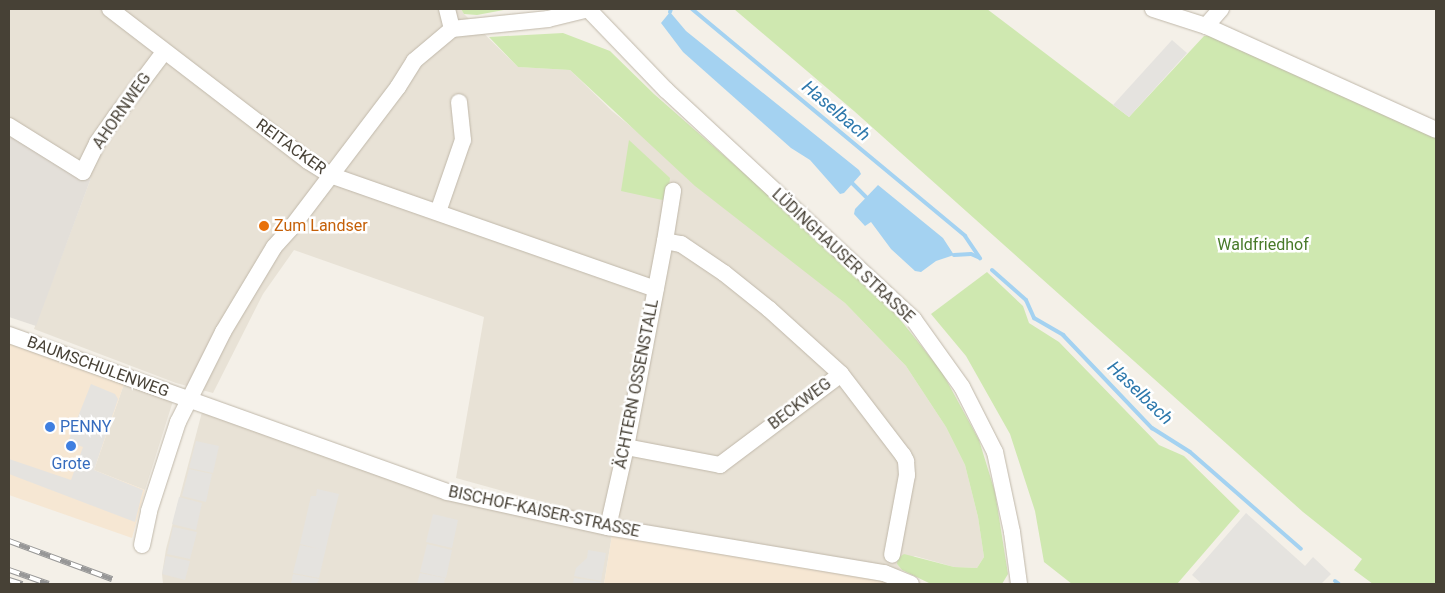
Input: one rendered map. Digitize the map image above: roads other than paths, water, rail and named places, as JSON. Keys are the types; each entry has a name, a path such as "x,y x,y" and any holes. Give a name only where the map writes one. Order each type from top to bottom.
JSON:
{"street":[{"name":"REITACKER","path":"110,9 308,161 330,175 656,288"},
{"path":"142,545 149,511 178,422 223,332 274,247 291,228 398,88 414,61 452,29 447,9"},
{"name":"LÜDINGHAUSER STRASSE","path":"452,29 548,19 588,9 666,90 914,320 962,387 995,452 1012,532 1019,584"},
{"path":"1153,9 1206,26 1436,130"},
{"path":"1206,26 1221,9"},
{"name":"AHORNWEG","path":"9,126 83,172 111,122 164,52"},
{"path":"438,212 462,140 459,102"},
{"name":"ÄCHTERN OSSENSTALL","path":"608,527 626,447 674,191"},
{"path":"665,241 681,244 724,273 769,309 841,374"},
{"name":"BAUMSCHULENWEG","path":"9,336 188,400"},
{"name":"BECKWEG","path":"626,447 720,465 841,374 906,461 907,475 892,555"},
{"name":"BISCHOF-KAISER-STRASSE","path":"188,400 447,492 608,527 884,573 911,584"}],"water":[{"path":"670,12 686,31 859,170 861,174 844,193 840,194 810,160 791,148 683,52 661,23"},
{"path":"878,185 943,238 954,255 936,261 921,272 915,271 891,249 871,222 865,226 854,214 855,209"}],"waterway":[{"name":"Haselbach","path":"692,9 965,236 980,258"},
{"path":"852,183 866,197"},
{"path":"954,255 971,254 978,257"},
{"name":"Haselbach","path":"992,270 1026,300 1034,318 1063,335 1152,428 1190,452 1301,549"},
{"name":"Haselbach","path":"1335,581 1339,584"}],"railway":[{"path":"9,541 112,579"},
{"path":"9,570 49,584"},
{"path":"9,580 22,584"}],"place":[{"name":"Zum Landser","path":"264,226"},
{"name":"PENNY","path":"50,427"},
{"name":"Grote","path":"71,446"}],"park label":[{"name":"Waldfriedhof","path":"1263,245"}]}
